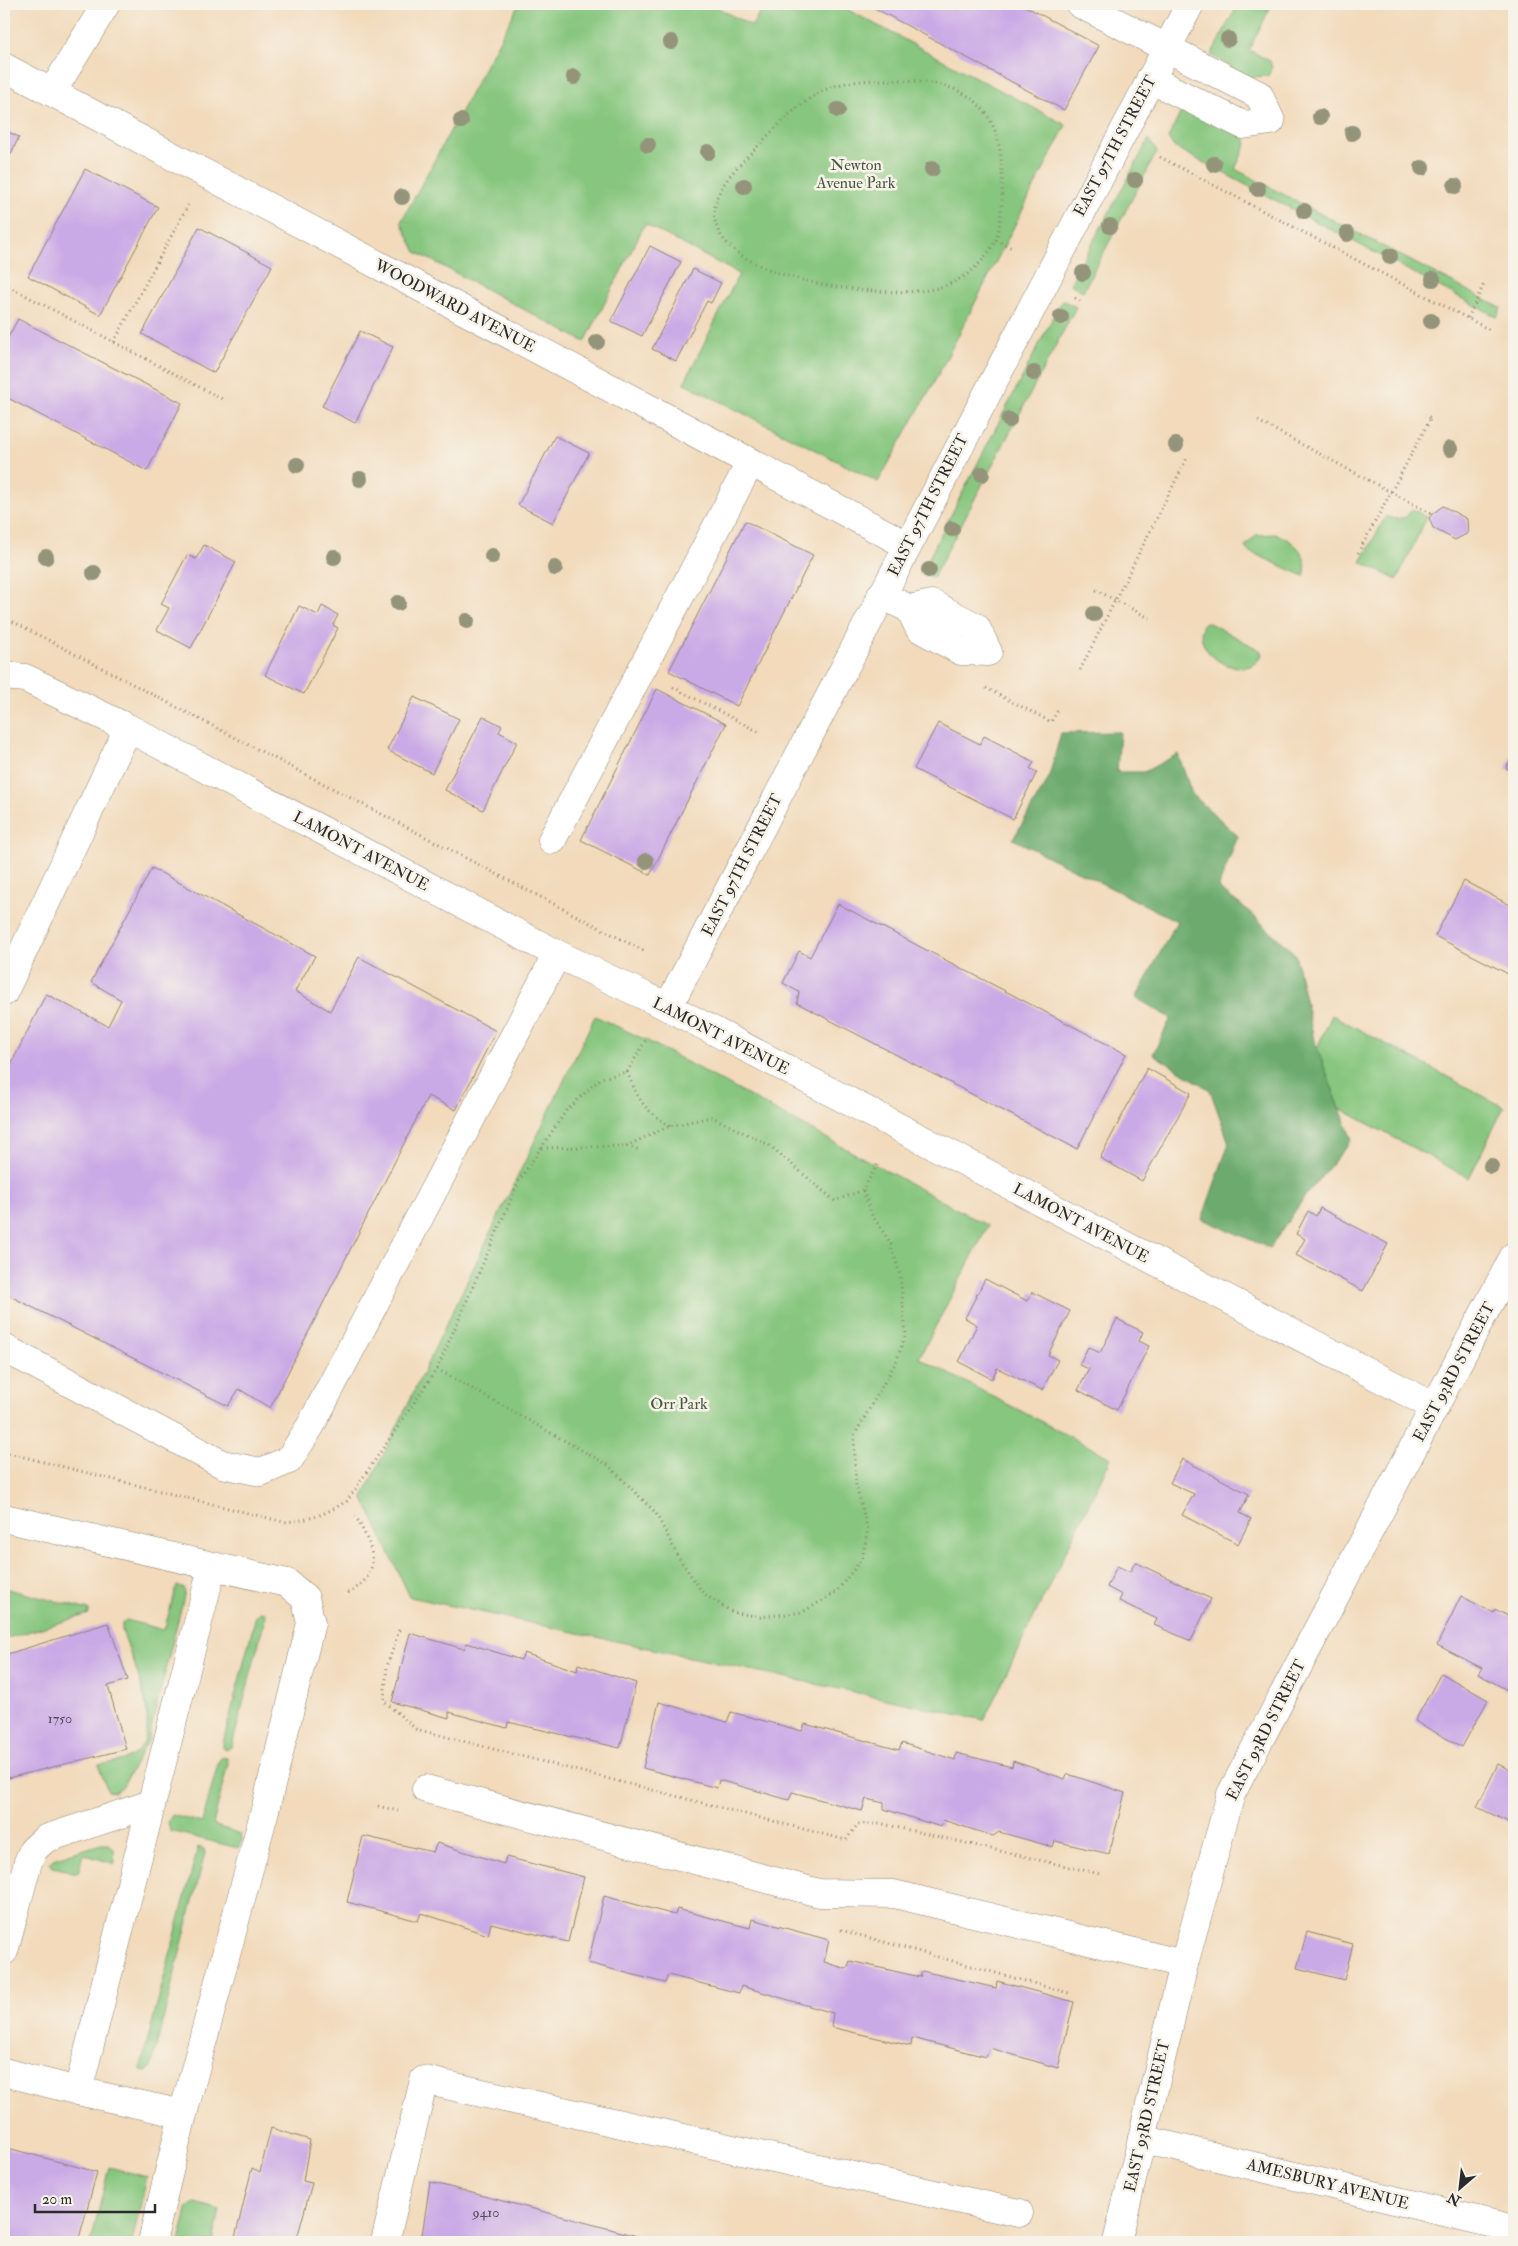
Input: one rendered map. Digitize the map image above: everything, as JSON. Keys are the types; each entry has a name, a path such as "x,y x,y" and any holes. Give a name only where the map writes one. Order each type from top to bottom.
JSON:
{"street":[{"path":"52,92 106,4"},
{"path":"1080,4 1259,95 1271,121 1243,125 1150,79"},
{"name":"EAST 97TH STREET","path":"668,1007 1190,4"},
{"name":"WOODWARD AVENUE","path":"4,67 907,545"},
{"path":"552,840 750,463"},
{"path":"882,595 910,610"},
{"name":"LAMONT AVENUE","path":"4,676 25,678 128,728 557,954 668,1007 1435,1407"},
{"path":"4,992 128,728"},
{"path":"4,1348 222,1464 261,1472 289,1460 311,1425 557,954"},
{"name":"EAST 93RD STREET","path":"1117,2242 1184,1964 1230,1794 1514,1256"},
{"path":"4,1518 212,1568 287,1583 305,1598 311,1623 265,1810 183,2114 152,2242"},
{"path":"78,2091 212,1568"},
{"path":"426,1789 819,1893 894,1894 1184,1964"},
{"path":"4,1951 33,1850 46,1839 152,1804"},
{"path":"4,2072 78,2091 183,2114"},
{"path":"385,2242 424,2080 1019,2213"},
{"name":"AMESBURY AVENUE","path":"1142,2139 1514,2230"}],"path":[{"path":"884,80 916,80 942,84 972,98 981,105 993,124 1001,152 1003,198 996,240 980,264 968,274 940,288 921,291 863,290 814,283 774,272 760,265 738,253 722,235 714,215 718,194 743,160 784,119 811,98 830,87 884,80"},
{"path":"1160,157 1490,330"},
{"path":"114,342 189,204"},
{"path":"996,240 1012,248"},
{"path":"1468,318 1485,282"},
{"path":"4,284 224,400"},
{"path":"1358,554 1431,418 1425,415"},
{"path":"1258,421 1432,514"},
{"path":"1080,670 1188,456"},
{"path":"1096,590 1152,620"},
{"path":"4,617 644,951"},
{"path":"668,684 759,732"},
{"path":"627,1072 636,1094 648,1112 670,1126"},
{"path":"626,1146 670,1126 712,1117 769,1145 835,1201 864,1190 879,1162"},
{"path":"541,1148 626,1146 640,1150"},
{"path":"437,1369 608,1465 656,1513 677,1555 703,1593 732,1612 760,1617 802,1612 836,1592 862,1559 868,1530 856,1486 854,1436 896,1362 906,1334 900,1275 890,1242 872,1215 864,1190"},
{"path":"348,1593 366,1579 373,1566 373,1553 370,1543 355,1515"},
{"path":"400,1630 387,1667 384,1701 416,1729 846,1840 858,1824 883,1824 1100,1874"}],"green space":[{"name":"Newton Avenue Park","path":"519,4 710,4 752,26 764,4 837,4 1066,125 937,377 878,482 684,383 739,274 645,224 585,342 416,252 401,222"},
{"path":"1238,4 1272,4 1249,50 1270,61 1272,67 1268,76 1247,77 1211,55"},
{"path":"1182,110 1198,110 1245,138 1247,143 1235,169 1501,308 1497,317 1174,147 1168,138"},
{"path":"1149,139 1157,152 1083,291 1070,284"},
{"path":"1062,300 1076,307 933,578 921,573"},
{"path":"1412,509 1427,517 1397,580 1361,562 1386,516 1395,519 1406,517"},
{"path":"1276,534 1289,540 1303,556 1306,569 1304,576 1248,551 1245,547 1256,535"},
{"path":"1209,623 1260,650 1262,654 1255,663 1245,667 1234,667 1222,663 1212,656 1205,647 1201,636 1203,624"},
{"path":"1120,732 1117,772 1144,772 1178,754 1192,794 1238,836 1218,888 1246,909 1295,954 1314,1040 1352,1140 1306,1195 1270,1248 1202,1219 1229,1143 1210,1090 1153,1054 1171,1018 1136,998 1177,921 1013,839 1048,780 1061,733"},
{"path":"1332,1015 1504,1107 1469,1178 1339,1108 1317,1048"},
{"name":"Orr Park","path":"595,1016 646,1040 988,1226 919,1358 1111,1458 984,1720 410,1597 363,1497"},
{"path":"177,1586 183,1587 185,1592 148,1741 122,1787 114,1792 108,1791 98,1765 123,1760 135,1754 143,1743 147,1728 144,1694 122,1630 122,1623 126,1620 164,1630"},
{"path":"4,1588 89,1610 89,1614 4,1639"},
{"path":"264,1612 266,1615 232,1746 228,1749 223,1748 256,1615"},
{"path":"222,1757 227,1758 228,1763 213,1825 241,1834 242,1840 238,1848 170,1831 168,1822 172,1815 202,1823 219,1760"},
{"path":"101,1844 108,1844 114,1849 115,1864 83,1854 78,1873 53,1867 50,1863 53,1859"},
{"path":"198,1847 204,1849 205,1853 151,2068 147,2072 141,2070 141,2066"},
{"path":"109,2167 147,2177 132,2242 91,2242"},
{"path":"195,2203 220,2210 213,2242 179,2242 188,2207"}],"building":[{"path":"867,4 1021,4 1099,46 1064,110"},
{"path":"4,130 19,137 4,168"},
{"path":"85,169 158,207 100,315 28,276"},
{"path":"199,227 272,266 214,373 142,334"},
{"path":"650,246 681,262 642,336 611,321"},
{"path":"693,269 721,283 711,303 707,301 676,361 652,349"},
{"path":"18,319 182,403 147,471 4,396 4,345"},
{"path":"360,331 393,347 355,423 322,406"},
{"path":"555,436 589,453 553,523 518,505"},
{"path":"1443,506 1467,519 1468,533 1455,540 1433,528 1429,518"},
{"path":"745,521 813,555 737,706 669,671"},
{"path":"204,545 236,562 191,648 157,630 169,608 161,604 187,555 196,559"},
{"path":"299,606 318,615 322,606 338,615 333,625 338,628 304,694 265,675"},
{"path":"657,689 726,724 650,875 581,840"},
{"path":"414,697 459,719 432,773 387,750"},
{"path":"483,716 502,726 499,732 517,742 483,810 445,790"},
{"path":"938,723 980,744 984,736 1034,762 1030,769 1037,772 1013,819 914,769"},
{"path":"1514,753 1514,772 1506,768"},
{"path":"152,868 315,956 295,991 330,1011 359,957 496,1031 456,1110 428,1096 270,1408 239,1389 228,1406 4,1293 4,1078 46,994 108,1026 121,1000 91,982"},
{"path":"1464,881 1514,907 1514,977 1435,936"},
{"path":"838,904 1126,1054 1077,1149 797,1003 799,992 783,983 799,951 810,957"},
{"path":"1147,1068 1191,1093 1142,1181 1100,1158"},
{"path":"1320,1208 1388,1244 1363,1291 1296,1255 1305,1239 1296,1234 1308,1211 1316,1216"},
{"path":"985,1279 1027,1301 1032,1292 1070,1311 1048,1355 1058,1360 1042,1390 997,1368 992,1379 959,1362 977,1325 965,1318"},
{"path":"1117,1319 1143,1332 1139,1341 1149,1346 1117,1410 1078,1390 1089,1369 1079,1365 1088,1347 1100,1353"},
{"path":"1182,1459 1249,1494 1240,1513 1251,1519 1238,1544 1182,1515 1194,1494 1170,1483"},
{"path":"1135,1562 1211,1599 1191,1641 1154,1625 1157,1619 1119,1601 1122,1595 1107,1587 1117,1566 1130,1572"},
{"path":"1461,1596 1494,1613 1495,1609 1514,1619 1514,1687 1512,1686 1509,1691 1478,1674 1482,1668 1437,1645"},
{"path":"108,1623 128,1680 108,1686 126,1749 4,1779 4,1655"},
{"path":"410,1633 464,1649 467,1643 521,1660 524,1653 577,1671 578,1664 636,1683 620,1748 508,1722 507,1728 449,1712 449,1718 392,1702"},
{"path":"1441,1673 1488,1700 1462,1747 1415,1721"},
{"path":"659,1702 727,1722 731,1712 802,1731 805,1724 899,1750 902,1743 955,1760 956,1753 1012,1767 1013,1761 1065,1779 1068,1774 1125,1793 1109,1854 1055,1841 1053,1847 999,1832 993,1836 943,1820 941,1827 884,1809 884,1803 866,1799 862,1811 792,1792 789,1800 719,1780 717,1788 643,1768"},
{"path":"1498,1764 1514,1772 1514,1825 1477,1807"},
{"path":"363,1836 433,1852 437,1843 504,1864 506,1857 584,1877 568,1942 491,1923 488,1935 421,1913 418,1921 347,1902"},
{"path":"604,1896 675,1915 677,1909 750,1928 752,1919 829,1940 824,1962 847,1969 850,1961 920,1977 922,1971 996,1988 997,1981 1074,2002 1058,2068 990,2048 986,2057 912,2038 911,2046 831,2027 833,2013 741,1986 739,1993 668,1975 665,1983 588,1963"},
{"path":"1307,1932 1353,1944 1344,1980 1297,1968"},
{"path":"271,2128 310,2140 303,2181 312,2183 296,2242 234,2242 252,2168 260,2172"},
{"path":"4,2147 97,2172 78,2242 4,2242"},
{"path":"430,2182 660,2242 421,2242"}]}
